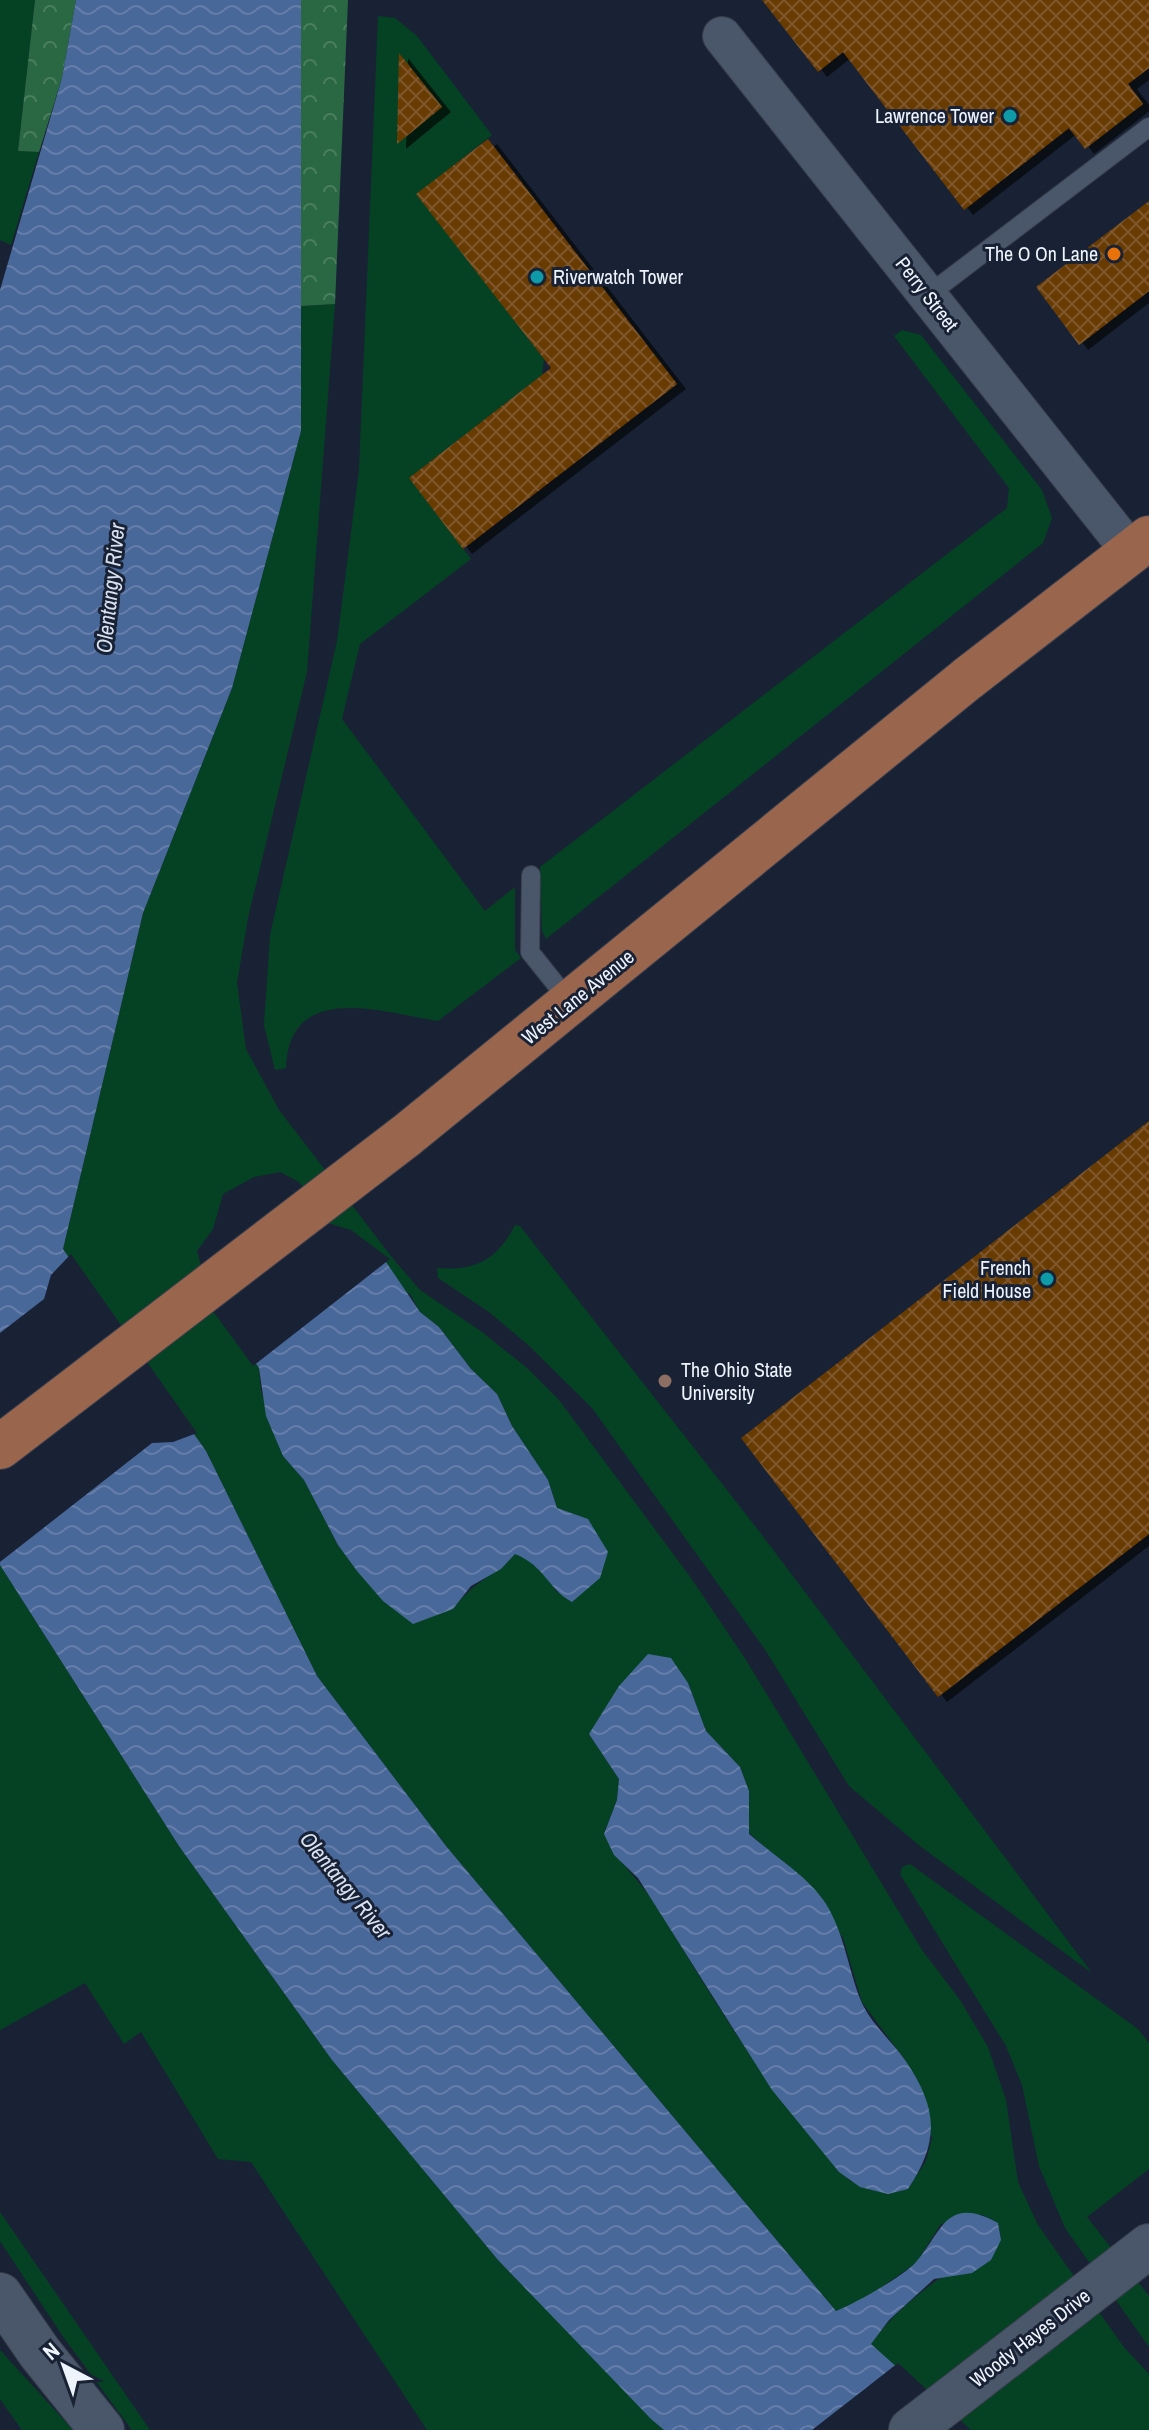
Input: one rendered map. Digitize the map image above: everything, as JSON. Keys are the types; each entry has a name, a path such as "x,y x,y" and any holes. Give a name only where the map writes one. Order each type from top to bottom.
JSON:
{"main road":[{"name":"West Lane Avenue","path":"0,1447 407,1135 955,689 1140,545"}],"street":[{"name":"Perry Street","path":"722,36 928,295 1140,545"},
{"name":"Woody Hayes Drive","path":"911,2430 1149,2246"},
{"path":"0,2295 40,2353 102,2430"}],"lane":[{"path":"928,295 1149,127"},
{"path":"531,875 530,952 570,1003"}],"green space":[{"path":"0,0 35,0 18,151 39,152 11,245 0,240"},
{"path":"35,0 76,0 62,78 39,152 18,151"},
{"path":"301,0 348,0 335,304 301,306"},
{"path":"378,16 395,18 417,36 492,135 417,194 544,359 542,375 409,478 471,559 360,644 342,719 485,911 515,887 515,950 521,958 438,1021 367,1009 342,1008 321,1012 303,1022 291,1040 286,1068 275,1070 264,1025 270,935 337,641 359,470"},
{"path":"335,304 307,672 248,918 237,983 246,1049 279,1110 420,1290 482,1332 527,1368 559,1400 691,1578 746,1660 922,1950 960,2000 988,2047 1006,2100 1018,2182 1038,2225 1123,2346 1149,2374 1149,2430 967,2430 870,2344 914,2298 1001,2240 998,2223 983,2215 941,2224 916,2263 862,2301 836,2311 446,1846 317,1676 206,1451 63,1249 143,913 232,688 301,431 301,306","holes":["216,1231 410,1294 420,1312 439,1327 471,1369 497,1394 512,1426 548,1480 557,1508 557,1593 540,1569 515,1554 468,1592 453,1609 357,1571 338,1545 304,1480 283,1456 261,1391 259,1368 229,1324","688,1683 706,1731 740,1767 749,1791 749,1833 797,1875 843,1938 862,2002 905,2060 932,2138 926,2161 908,2189 890,2192 864,2188 848,2179 834,2165 771,2084 712,1997 657,1907 604,1833 617,1800 619,1779 589,1734"]},
{"path":"902,330 921,335 1042,490 1052,518 1043,543 546,939 542,931 540,867 1007,508 1009,488 894,336"},
{"path":"515,1225 520,1226 759,1531 1092,1973 920,1846 849,1786 766,1651 592,1408 527,1344 489,1312 438,1278 437,1268 474,1265 493,1255"},
{"path":"0,1565 179,1846 332,2060 498,2260 664,2430 427,2430 251,2162 218,2159 141,2032 124,2044 85,1983 0,2030"},
{"path":"910,1864 1138,2029 1149,2043 1149,2169 1087,2217 1149,2296 1149,2347 1065,2228 1039,2166 1022,2085 1006,2046 900,1874 902,1867"},
{"path":"0,2212 150,2430 132,2430 64,2338 0,2241"},
{"path":"0,2350 73,2430 22,2430 0,2399"}],"water":[{"name":"Olentangy River","path":"76,0 301,0 301,431 232,688 143,913 63,1249 206,1451 317,1676 446,1846 836,2311 910,2268 939,2229 956,2215 980,2215 998,2223 1001,2240 991,2260 972,2273 934,2279 889,2320 871,2344 967,2430 664,2430 651,2419 498,2260 332,2060 179,1846 0,1565 0,290 62,78"},
{"path":"325,1226 384,1259 420,1312 439,1327 471,1369 497,1394 512,1426 548,1480 557,1508 588,1519 608,1552 600,1578 572,1602 533,1565 515,1554 501,1569 471,1586 453,1609 413,1624 383,1601 338,1545 304,1480 283,1456 266,1416 259,1368 229,1324"},
{"path":"648,1654 671,1658 688,1683 706,1731 740,1767 749,1791 749,1834 800,1876 826,1904 838,1928 865,2009 916,2077 929,2109 930,2140 926,2155 908,2189 888,2194 860,2187 839,2172 772,2090 638,1878 614,1855 604,1834 617,1800 619,1779 589,1734 619,1686"}],"pier":[{"path":"280,1172 299,1182 328,1223 351,1230 390,1259 253,1366 213,1311 197,1251 213,1229 223,1194 254,1177"},
{"path":"71,1254 197,1433 173,1442 152,1443 0,1562 0,1333 44,1299 51,1275"},
{"path":"898,2363 971,2430 812,2430"}],"building":[{"name":"Lawrence Tower","path":"762,0 1149,0 1149,68 1128,84 1143,104 1085,149 1069,128 964,210 843,52 818,72"},
{"path":"399,53 442,107 397,144"},
{"name":"Riverwatch Tower","path":"488,139 677,384 463,549 409,478 551,368 416,194"},
{"name":"The O On Lane","path":"1149,201 1149,291 1079,345 1036,287"},
{"name":"French Field House","path":"1149,1121 1149,1534 938,1697 741,1438"}],"place":[{"name":"Lawrence Tower","path":"1010,116"},
{"name":"The O On Lane","path":"1114,254"},
{"name":"Riverwatch Tower","path":"537,277"},
{"name":"French Field House","path":"1047,1279"},
{"name":"The Ohio State University","path":"665,1381"}]}
